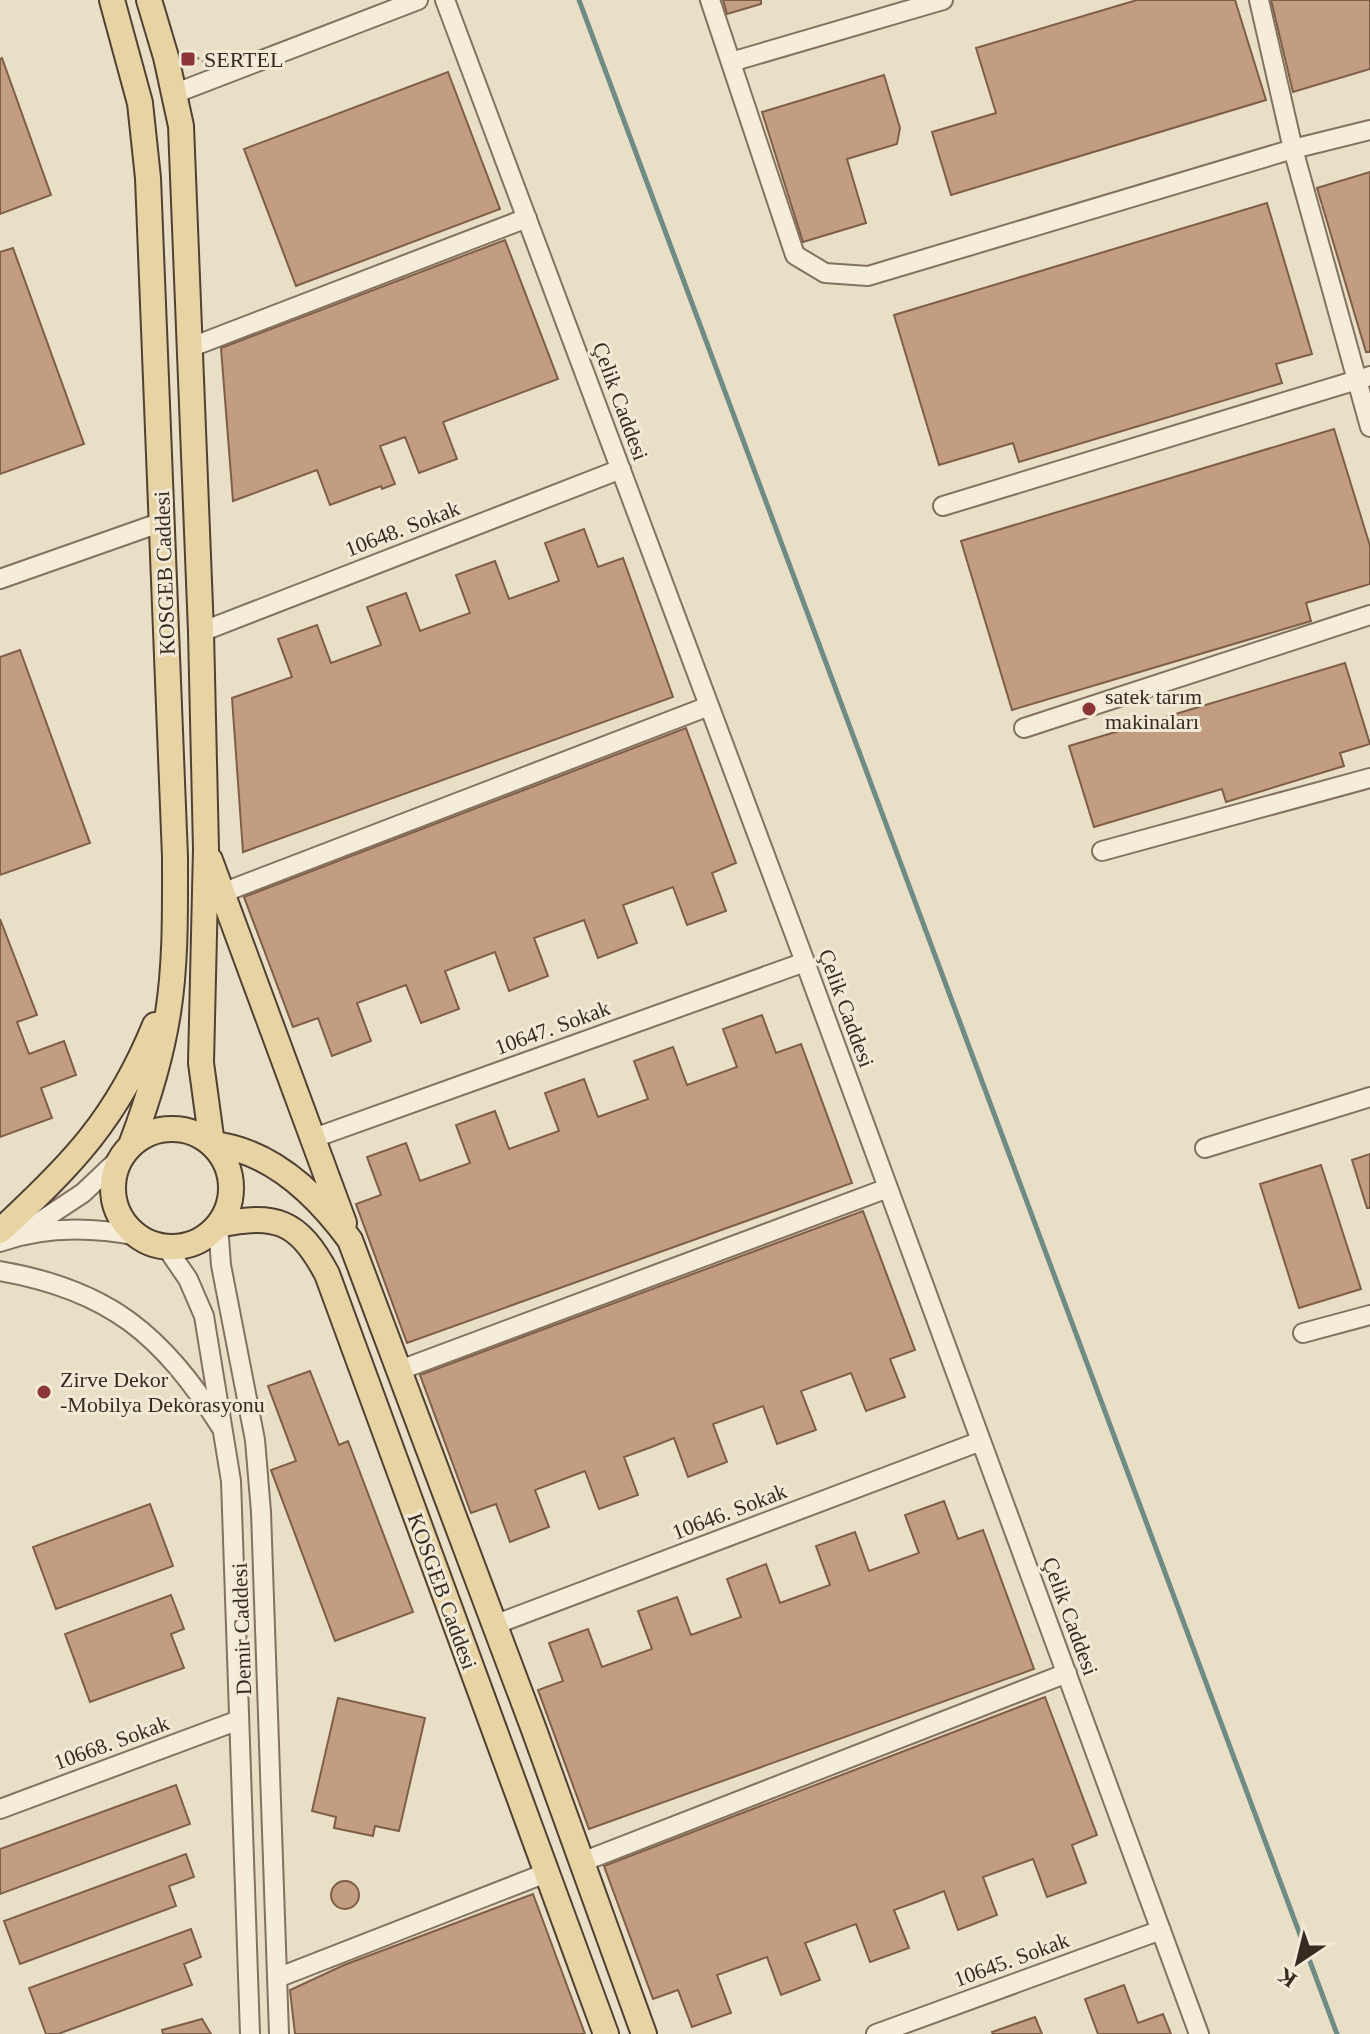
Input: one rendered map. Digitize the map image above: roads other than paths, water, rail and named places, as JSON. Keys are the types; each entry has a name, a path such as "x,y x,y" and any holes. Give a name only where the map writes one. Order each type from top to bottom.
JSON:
{"main road":[{"name":"KOSGEB Caddesi","path":"112,0 131,61 145,141 175,857 171,985 162,1046 126,1150"},
{"name":"KOSGEB Caddesi","path":"149,0 176,93 181,126 201,632 206,849 201,1063 212,1144 247,1152 284,1173 323,1205 350,1240"},
{"name":"KOSGEB Caddesi","path":"206,849 644,2034"},
{"path":"6,1236 104,1122 142,1055 171,985"},
{"path":"171,1128 193,1132 212,1144 229,1169 231,1184 226,1213 218,1225 210,1234 189,1245 166,1247 138,1236 123,1220 114,1199 114,1177 126,1150 149,1133 171,1128"},
{"name":"KOSGEB Caddesi","path":"218,1225 251,1218 271,1219 287,1226 303,1238 327,1274 606,2034"}],"street":[{"path":"176,93 418,0"},
{"name":"Çelik Caddesi","path":"445,0 805,962 1199,2034"},
{"path":"710,0 795,255 825,273 868,276 1293,149 1370,130"},
{"path":"731,62 943,0"},
{"path":"1259,0 1293,149 1363,378 1370,427"},
{"path":"189,348 527,218"},
{"path":"943,506 1363,378"},
{"name":"10648. Sokak","path":"201,632 621,469"},
{"path":"0,579 162,522"},
{"path":"1024,728 1370,615"},
{"path":"222,893 709,706"},
{"path":"1102,851 1370,778"},
{"name":"10647. Sokak","path":"314,1138 805,962"},
{"path":"1205,1148 1370,1097"},
{"path":"6,1236 83,1193 126,1150"},
{"path":"400,1370 888,1188"},
{"name":"Demir Caddesi","path":"218,1225 221,1265 255,1440 261,1512 279,2034"},
{"path":"6,1236 85,1229 138,1236"},
{"name":"Demir Caddesi","path":"166,1247 188,1279 204,1316 226,1434 233,1505 250,2034"},
{"path":"0,1271 72,1290 124,1315 170,1355 226,1434"},
{"path":"1303,1333 1370,1315"},
{"name":"10646. Sokak","path":"494,1625 981,1441"},
{"path":"582,1862 1067,1673"},
{"name":"10668. Sokak","path":"0,1809 239,1720"},
{"path":"277,1978 546,1873"},
{"name":"10645. Sokak","path":"876,2034 1161,1930"}],"waterway":[{"path":"579,0 1337,2034"}],"place":[{"name":"SERTEL","path":"188,59"},
{"name":"satek tarım makinaları","path":"1089,709"},
{"name":"Zirve Dekor -Mobilya Dekorasyonu","path":"44,1392"}]}
